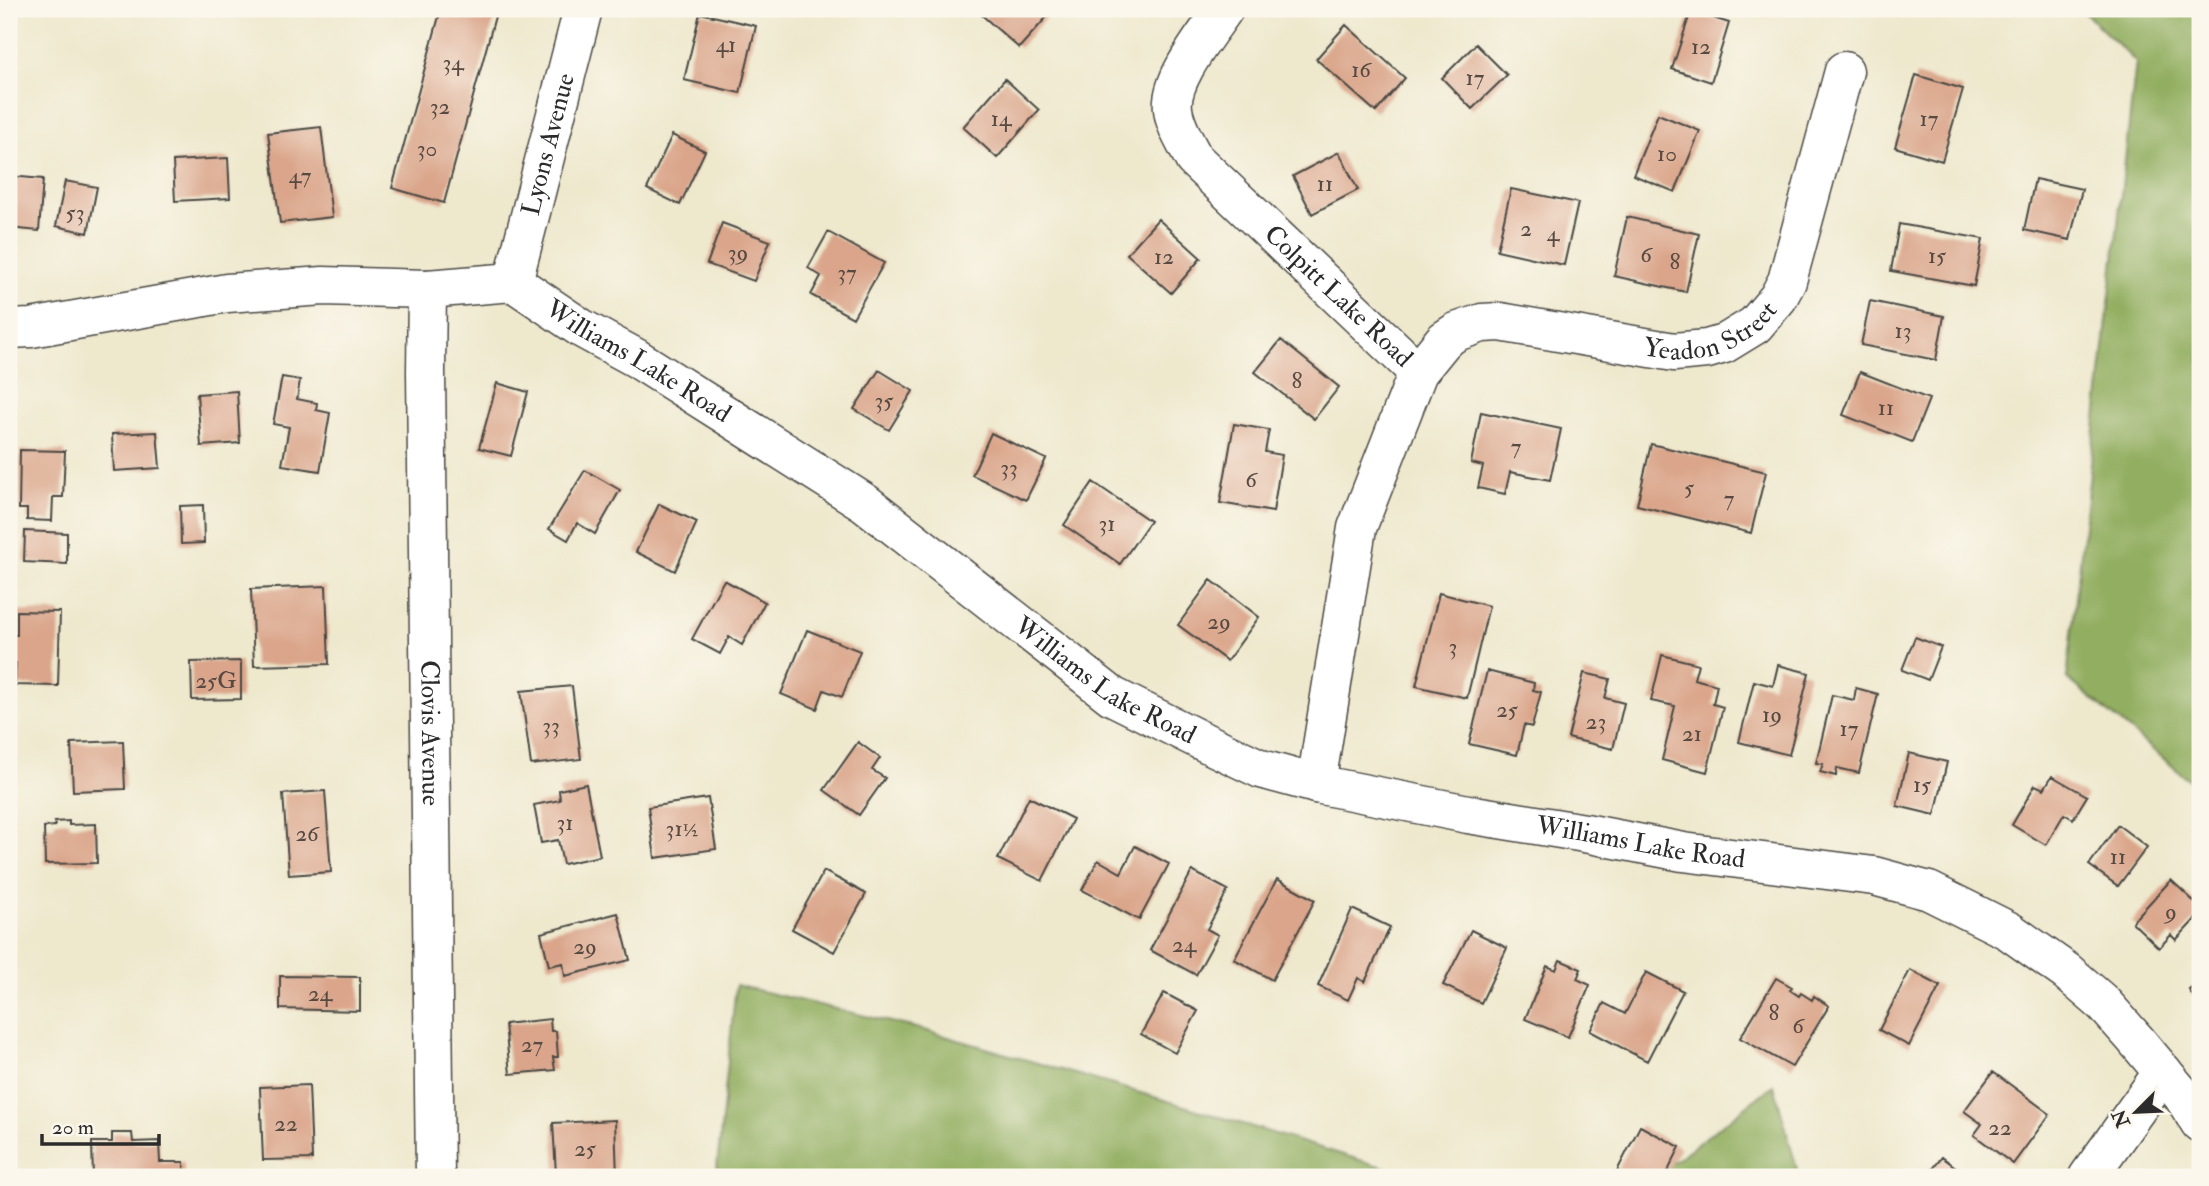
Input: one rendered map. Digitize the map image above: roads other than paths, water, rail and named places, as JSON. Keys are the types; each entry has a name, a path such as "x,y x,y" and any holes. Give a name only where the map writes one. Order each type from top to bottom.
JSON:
{"street":[{"name":"Lyons Avenue","path":"513,282 583,9"},
{"name":"Colpitt Lake Road","path":"1224,9 1193,54 1175,91 1173,111 1194,159 1418,372 1357,528 1316,784"},
{"name":"Yeadon Street","path":"1418,372 1444,340 1456,332 1482,323 1500,322 1674,352 1707,349 1740,335 1768,312 1787,281 1844,71"},
{"path":"9,329 31,328 227,293 323,286 428,289 513,282"},
{"name":"Williams Lake Road","path":"513,282 581,328 636,358 864,503 1112,695 1261,769 1316,784 1683,852 1874,876 1929,891 2009,931 2067,972 2103,1003 2182,1095 2200,1123"},
{"name":"Clovis Avenue","path":"428,289 426,371 435,1177"},
{"path":"2088,1177 2162,1072"}]}
